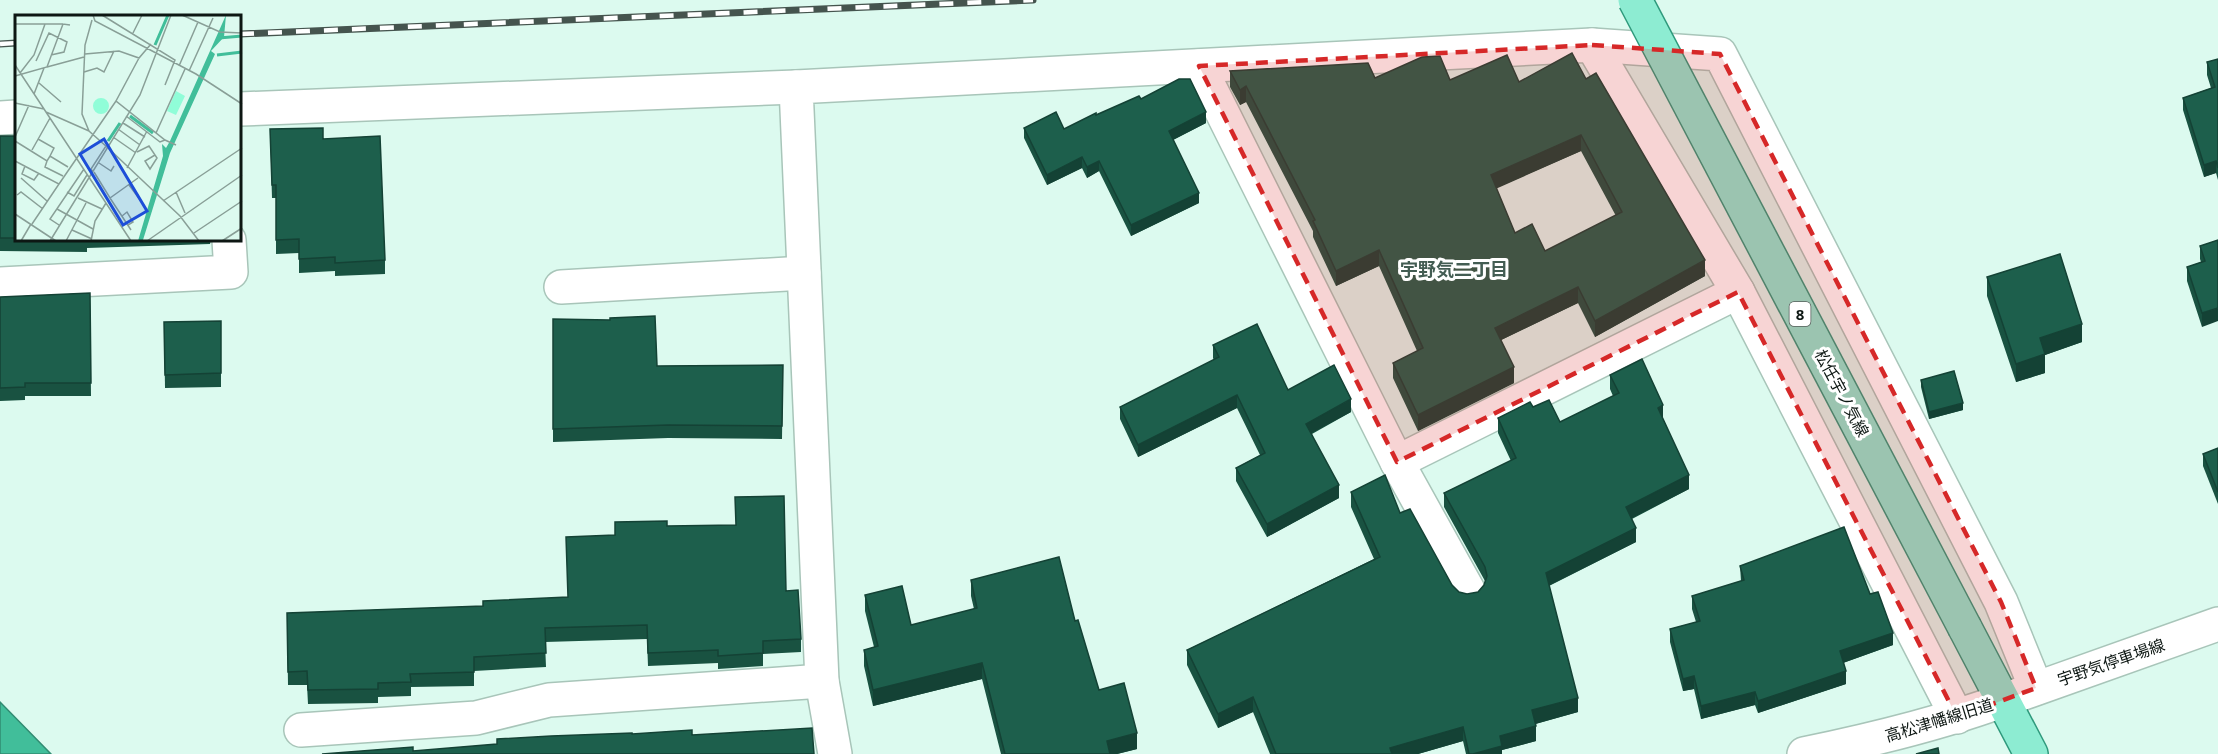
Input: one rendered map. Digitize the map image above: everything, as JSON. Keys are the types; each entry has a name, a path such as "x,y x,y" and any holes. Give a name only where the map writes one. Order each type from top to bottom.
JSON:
{"main road":[{"name":"松任宇ノ気線","path":"1635,0 2031,754"}],"street":[{"path":"1592,45 1738,292 1957,717"},
{"path":"242,109 796,87 1592,45 1720,54 2001,602 2036,688"},
{"path":"1199,66 1398,462 1468,590"},
{"path":"796,87 822,681 835,754"},
{"path":"0,118 15,117"},
{"path":"0,285 231,272 230,242"},
{"path":"561,287 804,273"},
{"path":"1398,462 1738,292"},
{"name":"宇野気停車場線","path":"2004,700 2218,624"},
{"path":"302,730 476,718 549,700 822,681"},
{"name":"高松津幡線旧道","path":"1804,754 1868,741 1957,717 2004,700"}],"highlighted area":[{"path":"1592,45 1720,54 2001,602 2036,688 1957,717 1738,292 1397,462 1199,66"}],"shaded area":[{"path":"0,702 51,754 0,754"}],"building":[{"path":"1572,53 1586,79 1596,73 1705,260 1595,321 1578,287 1495,328 1514,367 1418,415 1393,363 1423,348 1379,250 1336,271 1313,221 1315,220 1246,86 1240,90 1230,71 1368,63 1375,78 1422,57 1440,56 1450,80 1507,55 1519,82","holes":["1581,135 1622,212 1545,251 1532,224 1515,233 1491,175"]},
{"path":"2218,59 2218,168 2216,161 2204,165 2183,98 2215,87 2207,62"},
{"path":"1179,79 1190,79 1206,112 1169,131 1199,193 1131,225 1099,161 1087,167 1082,157 1047,175 1024,128 1056,112 1064,129 1139,96 1141,99"},
{"path":"323,128 323,139 380,136 385,260 335,263 335,257 299,259 299,239 276,240 276,185 272,185 270,129"},
{"path":"0,136 15,136 15,238 0,238"},
{"path":"2218,240 2218,308 2202,313 2187,267 2205,261 2200,246"},
{"path":"2060,254 2082,324 2040,338 2045,354 2016,364 1987,277"},
{"path":"90,293 91,383 25,383 25,387 0,388 0,297"},
{"path":"655,316 657,366 783,365 782,426 668,425 553,429 553,319 610,320 610,318"},
{"path":"221,321 221,373 165,375 164,322"},
{"path":"1257,324 1288,390 1334,365 1351,399 1306,424 1339,485 1267,524 1236,468 1265,453 1237,395 1138,445 1120,407 1219,357 1213,345"},
{"path":"1642,359 1663,405 1658,408 1689,475 1626,507 1636,528 1546,573 1578,698 1532,710 1536,726 1500,736 1502,746 1473,754 1469,754 1463,727 1390,748 1392,754 1276,754 1253,697 1218,714 1187,650 1380,557 1351,492 1385,475 1400,513 1410,509 1452,585 1459,592 1467,594 1478,592 1487,576 1485,567 1444,493 1516,458 1498,418 1530,402 1533,407 1549,400 1560,422 1619,393 1610,375"},
{"path":"1954,371 1963,403 1929,412 1921,380"},
{"path":"2218,448 2218,492 2203,454"},
{"path":"784,496 786,591 798,590 801,639 763,641 763,653 718,656 718,650 648,653 647,625 545,628 546,653 474,657 474,672 410,674 411,682 378,683 378,689 308,690 307,671 288,672 287,613 483,606 483,601 568,597 566,537 615,535 615,522 667,521 667,526 736,525 735,497"},
{"path":"1844,527 1870,594 1878,592 1893,633 1840,651 1846,671 1758,701 1755,692 1701,706 1694,676 1683,679 1670,629 1700,621 1692,596 1744,580 1740,566"},
{"path":"1059,557 1075,621 1078,620 1099,690 1124,683 1137,733 1107,741 1110,754 1005,754 982,663 873,690 864,650 878,646 865,595 902,586 911,625 977,608 971,580"},
{"path":"812,728 814,754 322,754 413,747 413,751 497,744 497,739 551,736 692,730 692,735"},
{"path":"1938,748 1939,754 1916,754"}],"railway":[{"path":"242,34 1033,0"},
{"path":"0,44 15,43"}],"district":[{"name":"宇野気二丁目","path":"1454,269"}]}
